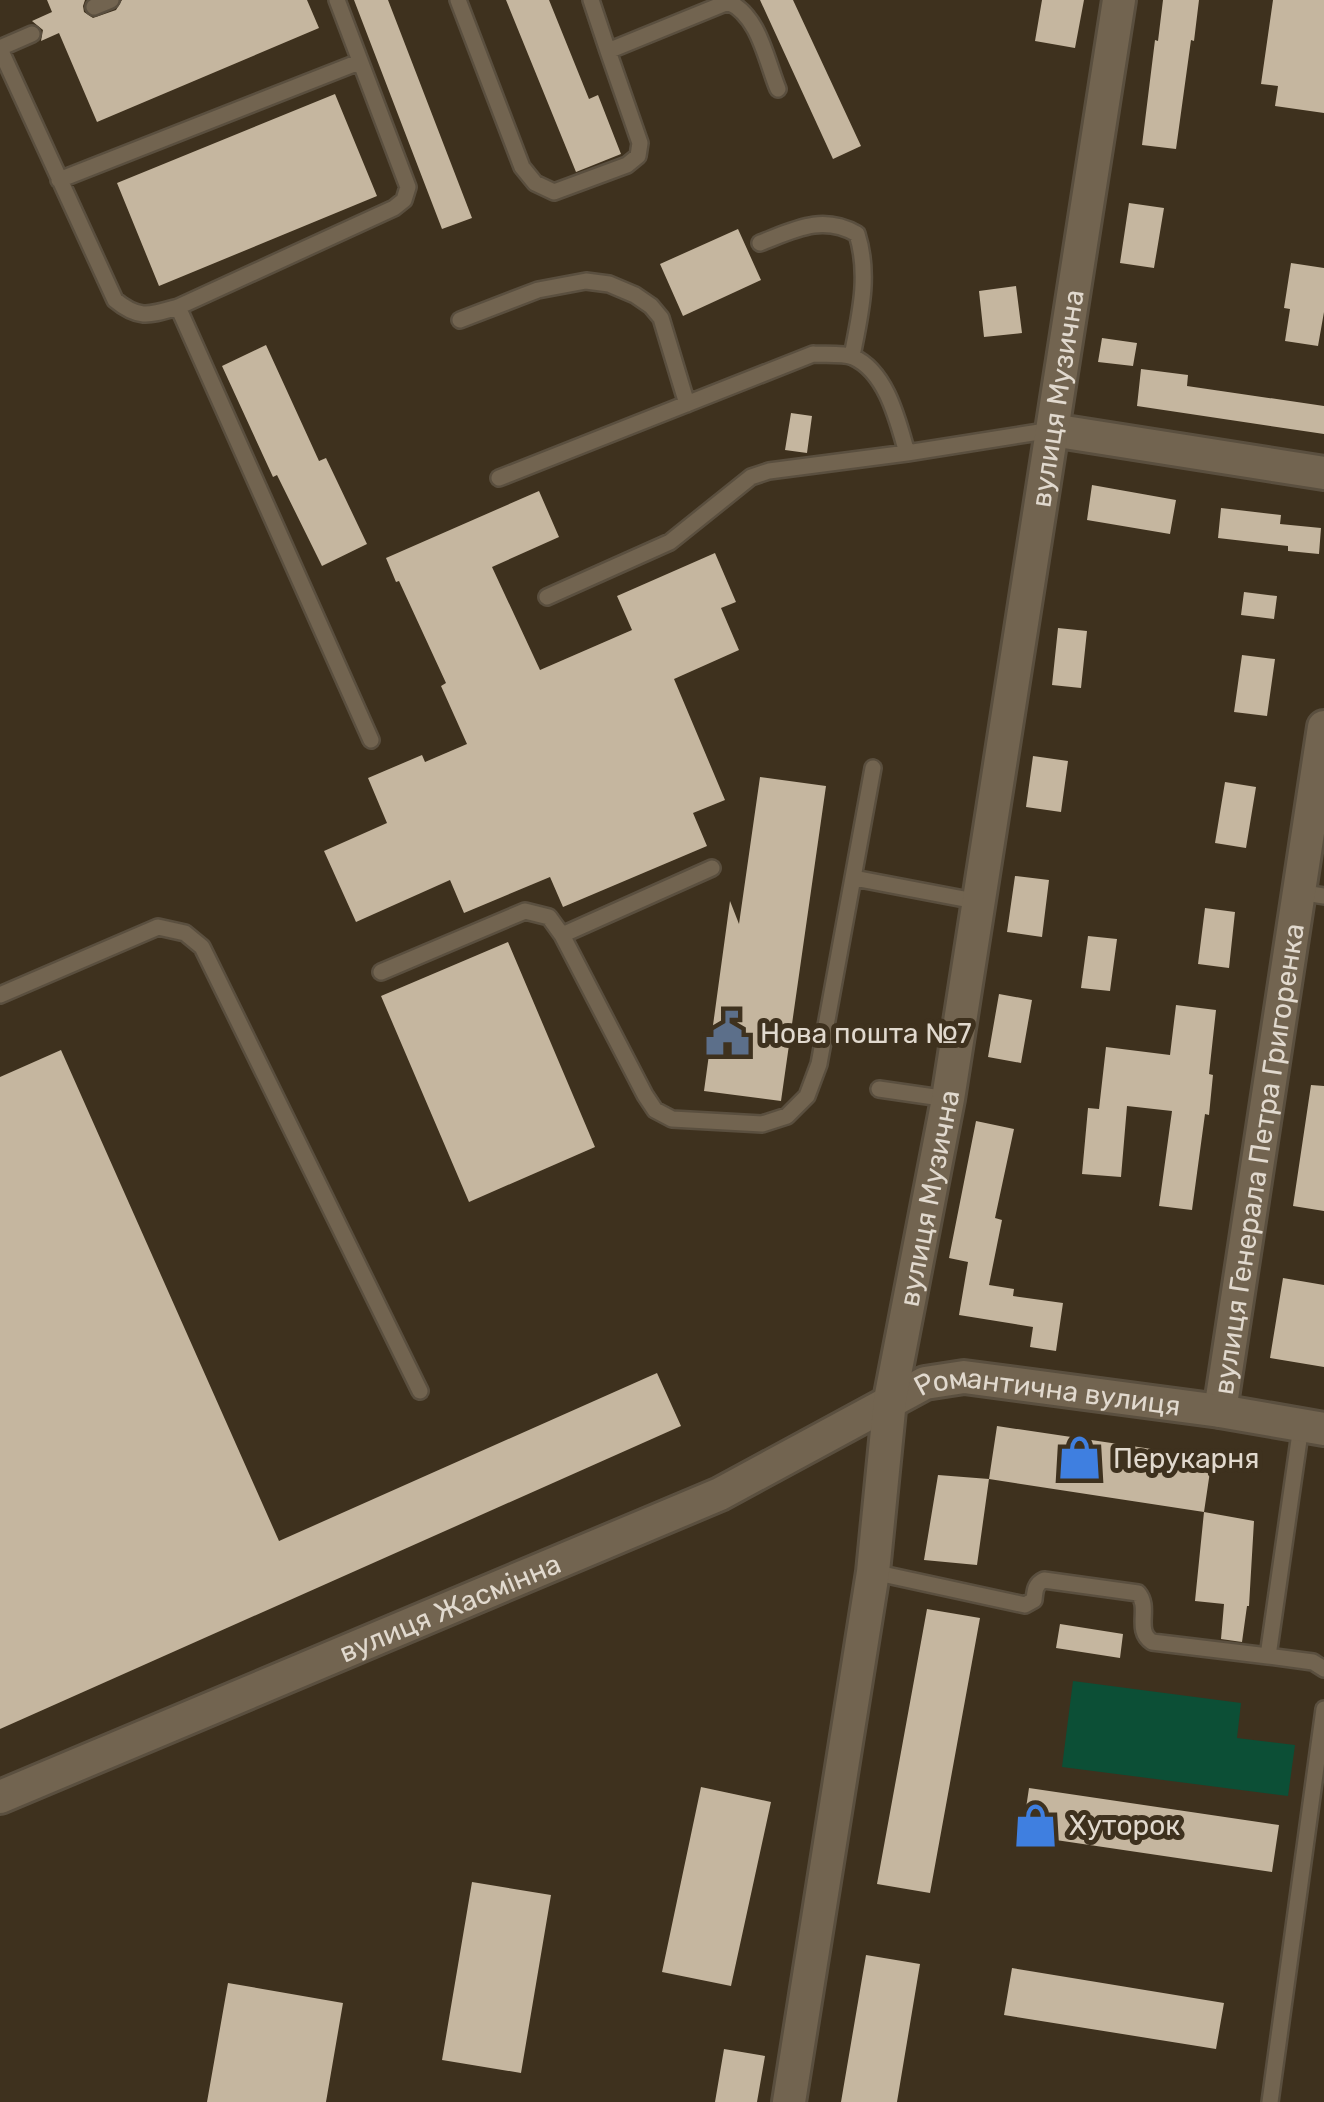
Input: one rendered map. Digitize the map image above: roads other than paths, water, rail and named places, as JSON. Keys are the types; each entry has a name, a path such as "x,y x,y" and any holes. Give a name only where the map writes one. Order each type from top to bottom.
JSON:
{"street":[{"name":"вулиця Музична","path":"789,2102 872,1572 890,1400 948,1099 1119,0"},
{"path":"1052,430 1324,473"},
{"name":"вулиця Генерала Петра Григоренка","path":"1220,1411 1312,894 1324,727"},
{"name":"Романтична вулиця","path":"890,1400 925,1383 964,1377 1312,1427"},
{"name":"вулиця Жасмінна","path":"0,1797 720,1494 890,1400"}],"lane":[{"path":"94,8 112,0"},
{"path":"32,34 0,48 116,300 132,314 152,314 178,307 404,200 408,186 337,0"},
{"path":"458,0 522,167 536,182 554,192 628,166 638,156 640,143 592,0"},
{"path":"608,51 728,1 751,20 778,89"},
{"path":"59,180 359,62"},
{"path":"760,243 826,223 844,226 857,234 864,290 852,356"},
{"path":"460,320 538,290 586,281 609,284 635,295 661,318 687,404"},
{"path":"178,307 371,740"},
{"path":"498,478 813,354 852,356 877,377 895,410 907,454"},
{"path":"547,597 670,542 751,477 769,471 1052,430"},
{"path":"381,972 525,911 549,918 562,935 655,1110 672,1118 762,1124 787,1116 807,1096 818,1064 874,768"},
{"path":"562,935 712,868"},
{"path":"854,878 980,902"},
{"path":"0,994 158,927 185,933 202,947 420,1391"},
{"path":"879,1089 948,1099"},
{"path":"1268,1656 1312,1427"},
{"path":"872,1572 1025,1606 1034,1600 1035,1588 1044,1580 1138,1593 1144,1604 1143,1631 1152,1642 1313,1662 1324,1669"},
{"path":"1270,2102 1324,1709"}],"place":[{"name":"Нова пошта №7","path":"727,1033"},
{"name":"Перукарня","path":"1080,1458"},
{"name":"Хуторок","path":"1036,1825"}]}
